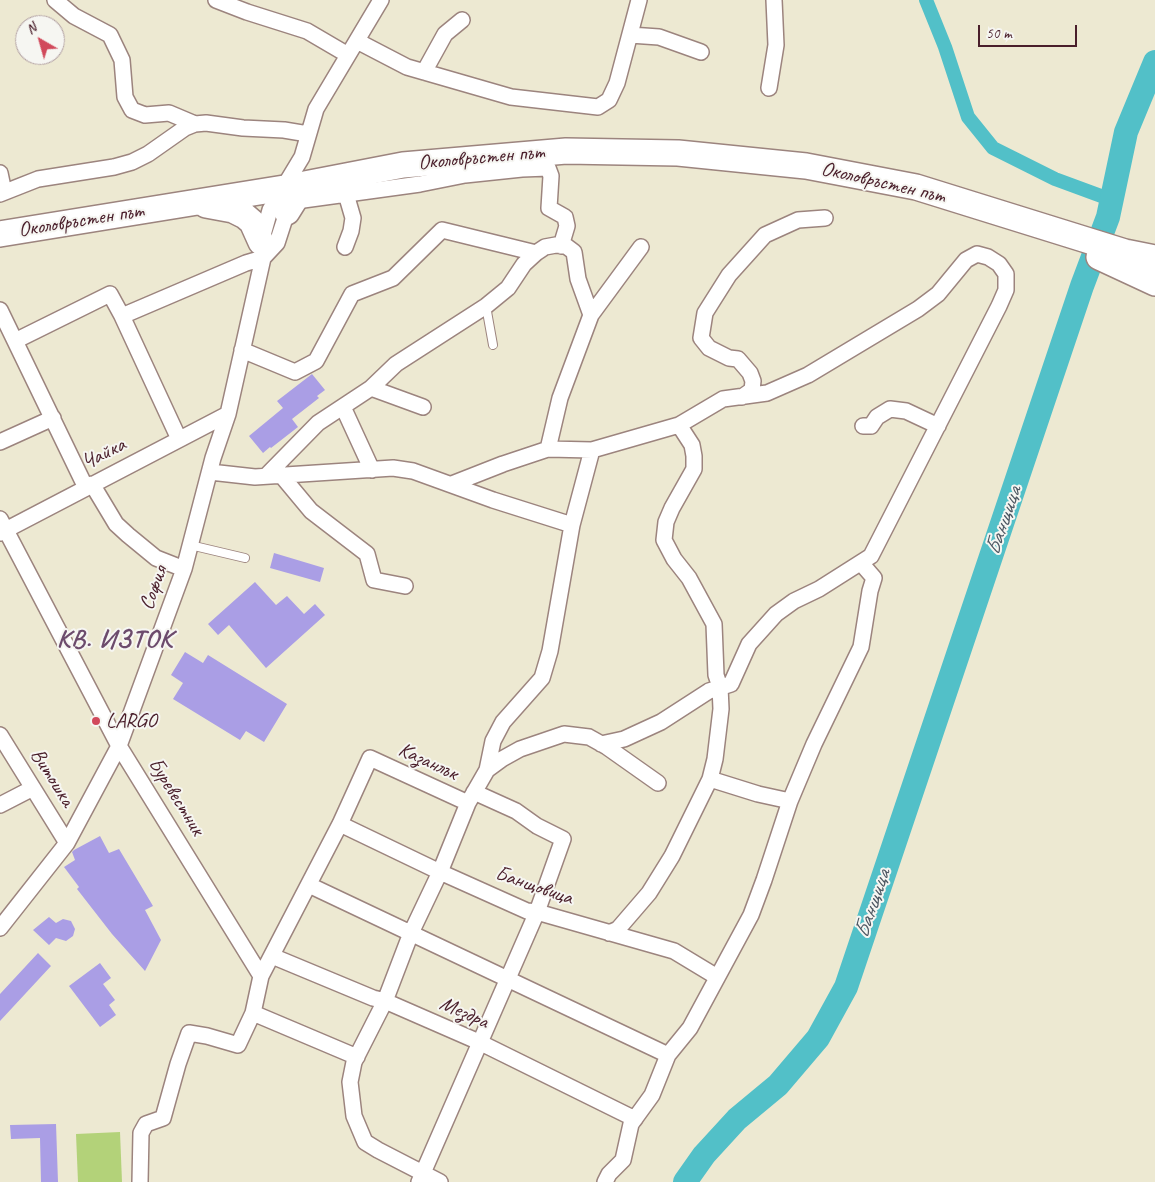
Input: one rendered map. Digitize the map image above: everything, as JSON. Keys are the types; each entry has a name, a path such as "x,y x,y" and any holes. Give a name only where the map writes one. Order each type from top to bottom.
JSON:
{"main road":[{"name":"Околовръстен път","path":"7,233 194,203 288,200 319,180 403,165 566,150 678,153 806,166 916,187 1042,229 1125,252 1151,269"},
{"path":"194,203 233,210 245,216 252,222 262,250"}],"street":[{"path":"55,0 74,16 110,35 122,60 125,97 132,110 145,115 168,114 195,124"},
{"path":"216,0 247,12 308,30 348,55"},
{"path":"122,316 246,263 262,250 277,243 316,109 381,0"},
{"path":"357,41 407,67 511,97 598,107 609,100 617,83 639,0"},
{"path":"769,88 776,44 774,0"},
{"path":"424,72 445,34 462,20"},
{"path":"630,35 659,37 701,52"},
{"path":"0,173 2,193 38,179 114,167 132,162 148,154 195,124 206,123 308,134"},
{"path":"288,200 346,194 465,175 548,168 550,176 549,208 565,217 567,226 561,246"},
{"path":"345,247 351,231 353,218 346,194"},
{"name":"София","path":"0,928 67,843 119,746 184,569 228,414 270,210 288,200"},
{"path":"742,397 752,390 753,381 750,373 738,359 729,358 709,348 701,338 705,313 729,275 765,235 798,220 825,218"},
{"path":"242,350 295,372 316,361 352,294 393,278 442,230 536,253"},
{"path":"274,476 318,423 371,388 396,364 486,306 508,288 524,264 545,247 566,246 574,252 578,279 590,315"},
{"path":"548,449 560,398 590,315 641,247"},
{"path":"452,484 548,449 592,450 679,425 723,399 767,393 808,376 918,309 938,294 966,260 977,254 988,257 999,264 1006,274 1006,290 871,556 819,589 794,600 776,614 749,644 731,684 709,691 662,722 624,739 601,744"},
{"path":"15,341 110,294 179,439"},
{"path":"0,310 89,486 116,524 156,558 184,569"},
{"path":"371,388 423,407"},
{"path":"343,407 372,470"},
{"path":"863,426 871,426 877,417 890,409 906,411 938,426"},
{"name":"Чайка","path":"2,527 89,486 228,414"},
{"path":"0,442 53,418"},
{"path":"609,933 618,929 649,894 672,856 710,779 715,759 721,709 720,687 716,675 714,624 689,578 674,560 664,540 666,522 694,469 692,445 679,425"},
{"path":"440,1182 421,1178 365,1142 354,1116 350,1082 357,1057 385,1001 411,933 440,872 471,798 487,770 493,742 503,722 542,678 550,651 572,526 592,450"},
{"path":"210,472 255,477 393,468 414,471 492,500 572,526"},
{"path":"274,476 310,511 367,554 374,580 405,586"},
{"name":"Буревестник","path":"2,527 119,746 262,976"},
{"path":"605,1182 609,1174 623,1160 631,1124 652,1095 668,1055 690,1028 751,915 790,801 814,744 861,647 870,591 874,578 861,563"},
{"path":"487,770 520,749 564,734 588,737 658,783"},
{"name":"Витошка","path":"0,735 67,843"},
{"name":"Казанлък","path":"340,824 370,758 471,798 516,810 537,826 563,839 537,912"},
{"path":"710,779 758,794 790,801"},
{"path":"0,805 33,788"},
{"path":"140,1182 141,1133 146,1124 163,1118 178,1064 190,1033 238,1045 253,1013 262,976 340,824"},
{"name":"Банщовица","path":"340,824 527,911 537,912 674,952 717,977"},
{"path":"309,885 668,1055"},
{"path":"421,1178 537,912"},
{"name":"Мездра","path":"272,956 373,998 385,1001 479,1042 635,1119"},
{"path":"253,1013 357,1057"}],"lane":[{"path":"486,306 493,345"},
{"path":"190,545 245,558"}],"green space":[{"path":"120,1132 122,1182 78,1182 76,1134"}],"building":[{"path":"312,374 325,390 317,396 319,398 292,419 298,427 263,453 249,436 283,408 277,401"},
{"path":"274,553 324,568 320,582 270,568"},
{"path":"255,582 276,605 287,596 304,614 315,604 325,615 266,668 229,625 218,635 208,624"},
{"path":"185,652 203,663 208,655 287,704 264,742 246,731 240,740 173,699 183,683 171,675"},
{"path":"100,836 109,853 119,849 153,906 145,910 161,940 145,971 112,934 77,889 79,887 64,867 75,860 72,852 74,850"},
{"path":"49,917 56,923 63,919 71,921 75,929 73,936 66,941 56,938 49,945 33,930"},
{"path":"38,953 51,966 0,1021 0,994"},
{"path":"100,963 111,978 103,984 115,1000 109,1005 116,1015 100,1027 69,986"},
{"path":"56,1124 58,1182 41,1182 40,1138 11,1139 10,1125"}],"waterway":[{"path":"926,0 945,47 968,117 993,148 1055,179 1112,200"},
{"name":"Банщица","path":"685,1182 704,1155 737,1119 778,1085 818,1038 846,987 1082,286 1108,217 1126,132 1155,62"}],"place":[{"name":"LARGO","path":"96,721"}],"district":[{"name":"КВ. ИЗТОК","path":"115,640"}]}
